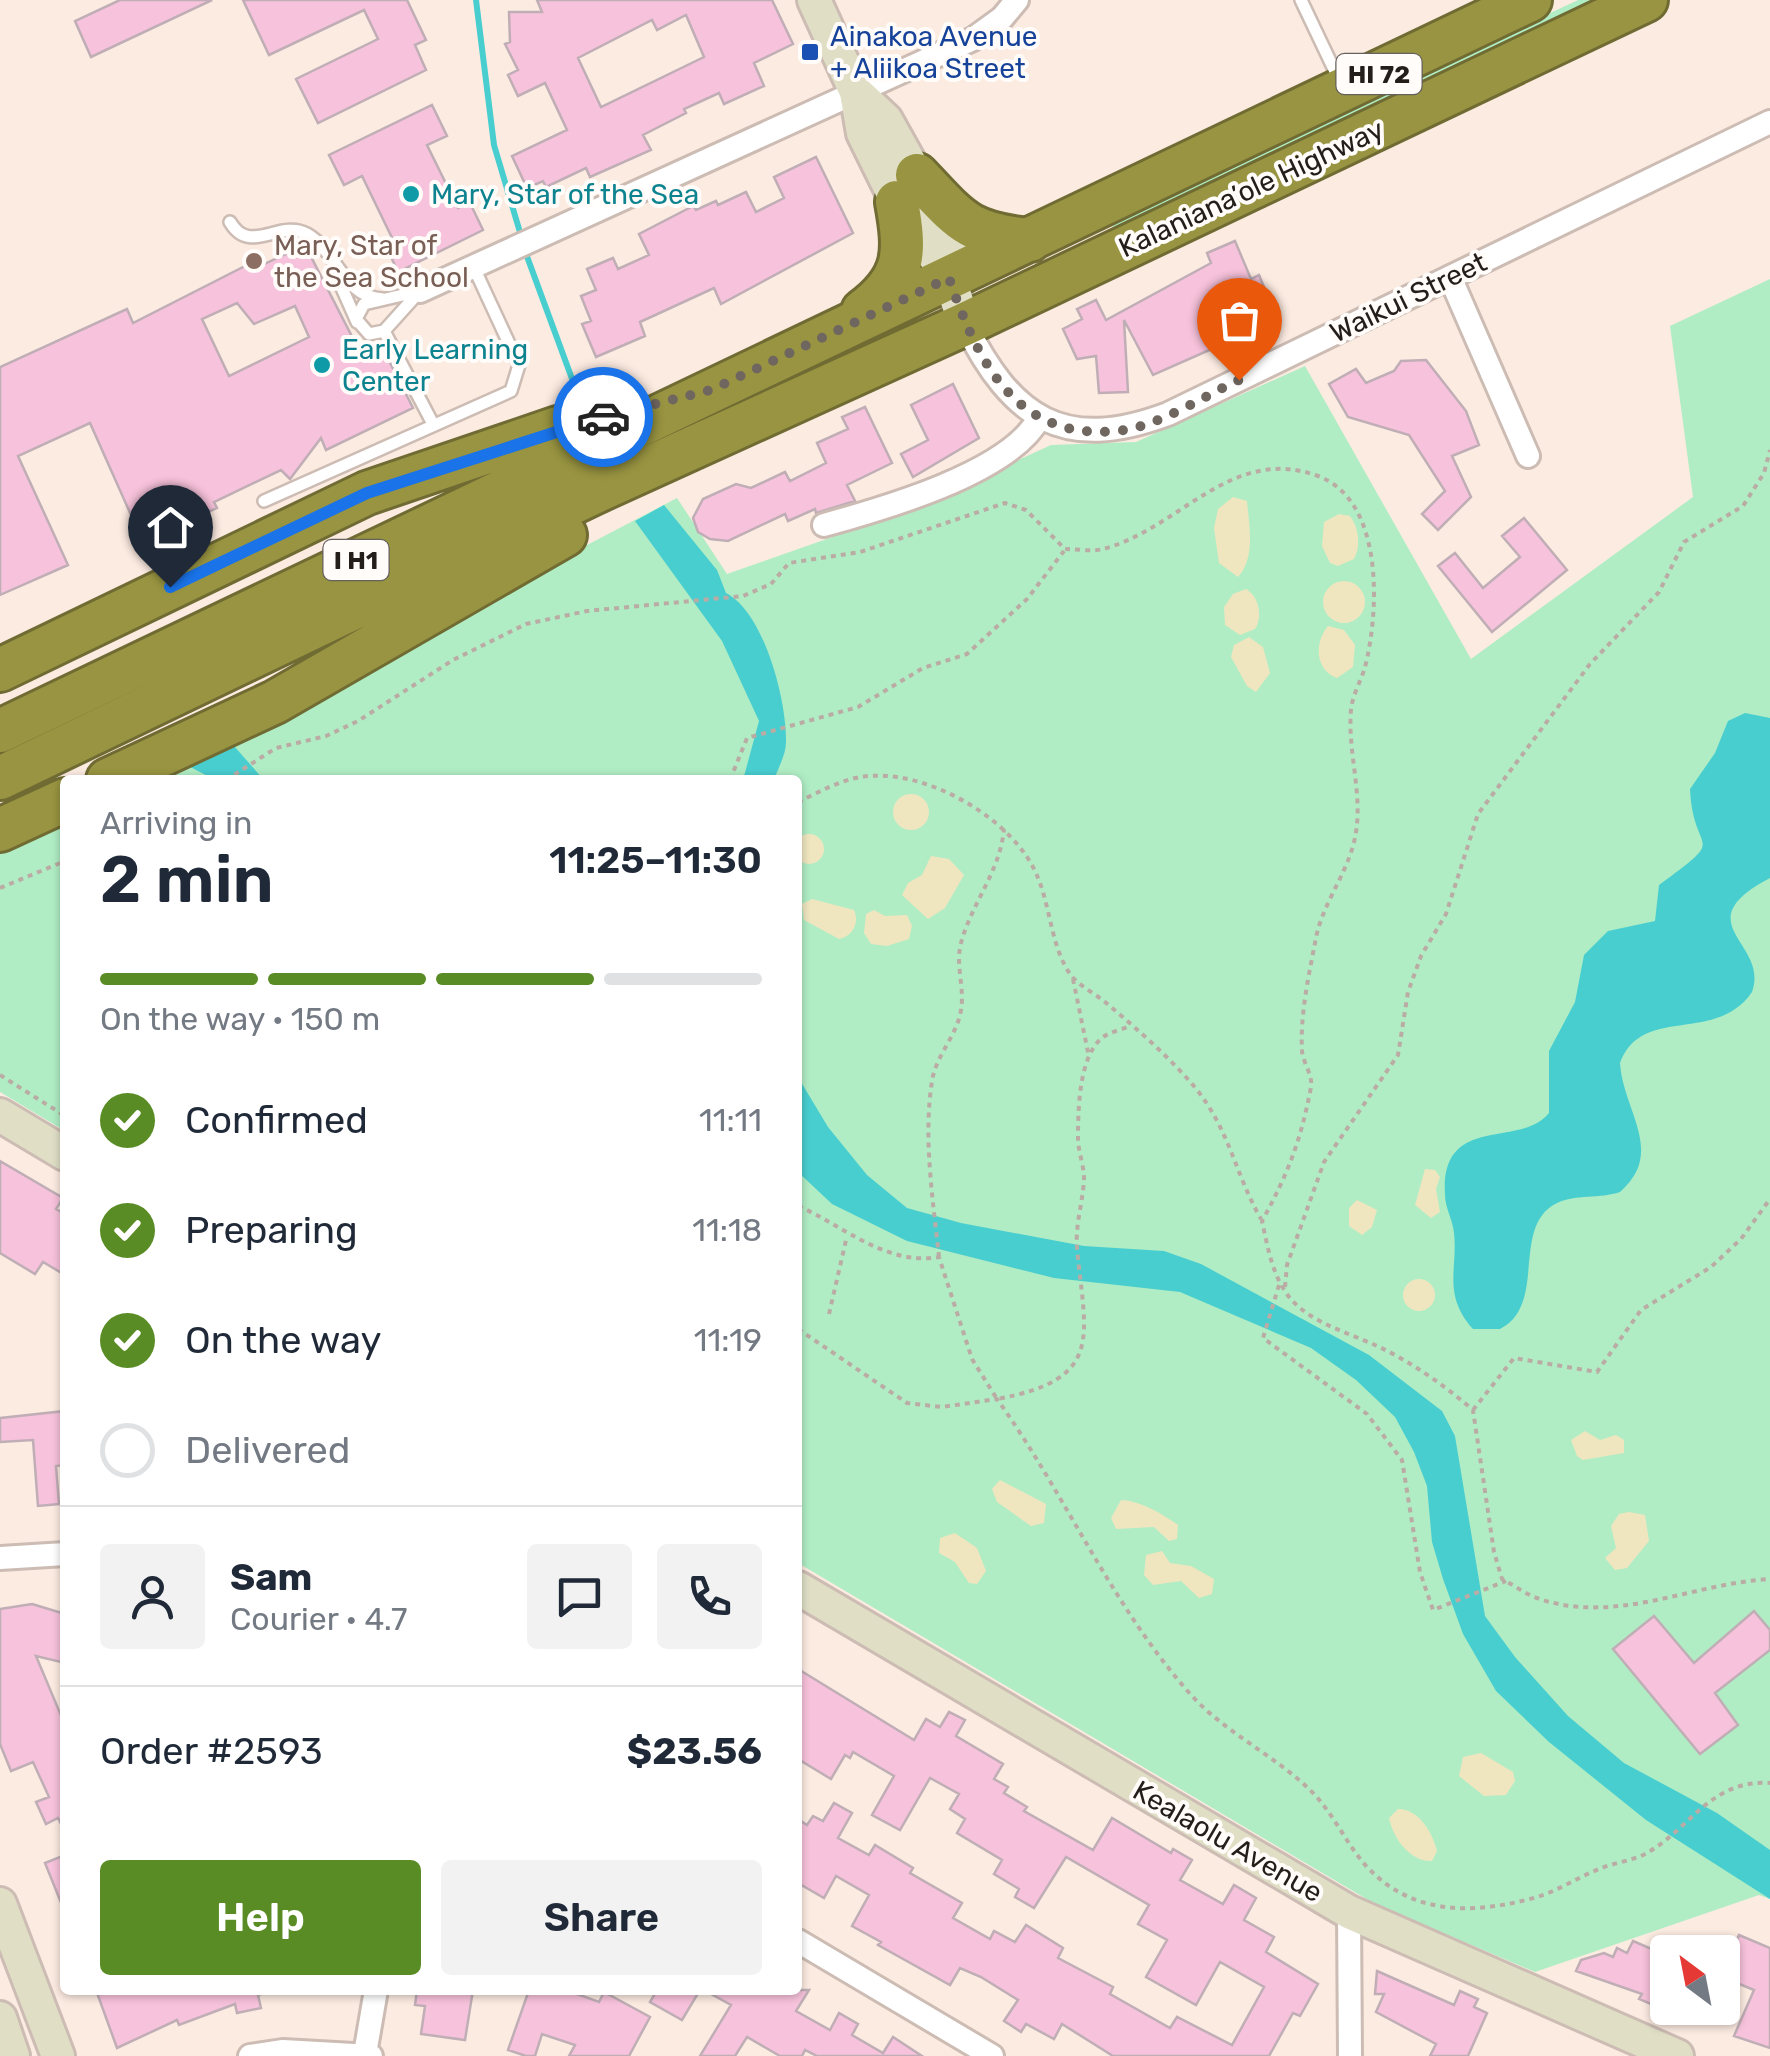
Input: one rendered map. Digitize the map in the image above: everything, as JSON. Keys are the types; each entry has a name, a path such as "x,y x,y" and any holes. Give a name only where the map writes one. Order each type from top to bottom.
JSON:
{"highway":[{"name":"Kalaniana’ole Highway","path":"949,278 1530,0"},
{"name":"Kalaniana’ole Highway","path":"965,324 1646,0"},
{"path":"839,330 882,294 901,266 907,189 970,228 996,236 1048,248 1087,243 1129,246"},
{"name":"I H1","path":"0,731 949,278"},
{"name":"I H1","path":"0,778 576,501 965,324"},
{"path":"0,670 367,493 558,428 711,390"},
{"path":"119,775 275,702 801,400"},
{"path":"0,830 60,802"}],"street":[{"path":"814,0 856,92 863,133 907,189 949,278 965,324"},
{"path":"420,292 506,256 988,31 1017,0"},
{"name":"Waikui Street","path":"965,324 998,384 1039,418 1090,430 1118,431 1142,424 1770,122"},
{"path":"1450,277 1528,456"},
{"path":"824,525 901,501 972,470 1014,448 1031,433 1039,418"},
{"path":"0,1115 60,1151"},
{"path":"0,1558 60,1554"},
{"name":"Kealaolu Avenue","path":"802,1590 1350,1912 1677,2056"},
{"path":"0,1904 58,2056"},
{"path":"1350,1912 1350,2056"},
{"path":"802,1943 992,2056"},
{"path":"250,2056 282,2051 368,2055 375,1995"}],"lane":[{"path":"1300,0 1344,91"},
{"path":"230,222 239,234 250,239 298,231 313,238 359,291 382,298"},
{"path":"325,253 358,324 370,334 384,331 420,292"},
{"path":"264,501 512,392 519,365 475,270"},
{"path":"358,324 360,308 382,298 420,292"},
{"path":"384,331 433,424"}],"path":[{"path":"1284,1292 1286,1265 1324,1162 1398,1056 1408,992 1422,956 1446,914 1478,814 1602,649 1658,592 1684,542 1742,506 1764,473 1770,450"},
{"path":"234,775 276,748 326,736 453,660 526,624 587,612 743,596 770,584 788,563 860,552 1005,503 1026,510 1065,549 1102,549 1242,472 1280,469 1320,477 1343,493 1363,525 1377,594 1366,663 1350,708 1358,788 1353,846 1317,933 1302,1055 1312,1083 1302,1112 1298,1152 1262,1221"},
{"path":"732,775 748,738 858,708 924,668 967,654 1020,606 1065,549"},
{"path":"802,800 858,777 885,775 948,794 1004,829 1033,866 1046,895 1060,957 1073,979 1089,1059"},
{"path":"1004,829 1001,856 961,942 959,964 965,984 960,1016 940,1054 932,1081 933,1203 939,1257 972,1359 1159,1657 1194,1699 1318,1797 1368,1868 1396,1891 1426,1904 1464,1911 1553,1892 1600,1868 1643,1854 1722,1790 1752,1782 1770,1783"},
{"path":"0,888 60,862"},
{"path":"1073,979 1154,1044 1214,1114 1262,1221 1284,1292 1312,1316 1376,1346 1447,1388 1473,1410 1494,1552 1506,1580 1537,1598 1584,1606 1624,1607 1770,1579"},
{"path":"802,1331 907,1404 942,1407 1052,1385 1075,1362 1086,1331 1076,1242 1084,1174 1078,1140 1081,1094 1089,1059 1102,1037 1130,1026"},
{"path":"0,1075 60,1113"},
{"path":"1473,1410 1502,1368 1514,1358 1597,1372 1642,1310 1711,1267 1741,1240 1770,1199"},
{"path":"802,1208 847,1236 924,1260 939,1257"},
{"path":"829,1314 847,1236"},
{"path":"1280,1281 1264,1338 1367,1414 1402,1460 1420,1572 1433,1610 1506,1580"}],"green space":[{"path":"1578,0 1616,0 1130,224 1111,227 1154,199"},
{"path":"1770,279 1770,1899 1759,1895 1535,1972 1375,1904 802,1565 802,775 147,775 677,498 727,574 909,510 1051,445 1136,442 1305,366 1471,659 1693,497 1670,326"},
{"path":"60,815 60,1128 0,1092 0,844"}],"sand":[{"path":"1233,497 1247,501 1250,530 1247,560 1238,577 1219,563 1214,528 1218,509"},
{"path":"1339,514 1350,516 1358,543 1354,559 1338,566 1330,563 1322,546 1324,522"},
{"path":"1344,581 1359,587 1365,602 1359,617 1344,623 1329,617 1323,602 1329,587"},
{"path":"1246,589 1257,602 1259,619 1255,629 1240,635 1225,625 1224,607 1233,594"},
{"path":"1328,626 1344,630 1355,645 1353,667 1337,678 1324,669 1319,655 1320,640"},
{"path":"1249,637 1263,647 1270,673 1256,692 1247,686 1231,657 1234,645"},
{"path":"911,794 923,800 929,812 923,824 911,830 899,824 893,812 899,800"},
{"path":"803,835 815,835 823,843 823,855 815,863 802,862"},
{"path":"931,856 949,859 964,875 945,908 928,919 902,895 908,883 922,875"},
{"path":"812,899 854,910 856,920 851,932 839,939 804,920 802,904"},
{"path":"874,910 885,916 907,915 912,926 909,939 887,946 871,944 864,933 866,914"},
{"path":"1425,1169 1435,1170 1440,1177 1436,1189 1440,1212 1431,1218 1415,1205"},
{"path":"1357,1200 1377,1210 1372,1227 1362,1235 1349,1226 1349,1208"},
{"path":"1419,1279 1430,1284 1435,1295 1430,1306 1419,1311 1408,1306 1403,1295 1408,1284"},
{"path":"1585,1431 1600,1440 1616,1435 1624,1440 1624,1453 1583,1460 1577,1456 1571,1440"},
{"path":"1000,1480 1046,1504 1044,1523 1031,1526 997,1502 992,1489"},
{"path":"1121,1500 1151,1508 1178,1525 1177,1539 1169,1541 1154,1527 1116,1529 1111,1518"},
{"path":"1619,1514 1645,1515 1649,1541 1627,1568 1615,1570 1605,1558 1616,1548 1611,1526"},
{"path":"955,1533 977,1548 986,1571 977,1584 969,1583 955,1562 939,1553 940,1538"},
{"path":"1162,1551 1170,1563 1191,1566 1214,1579 1212,1594 1199,1598 1181,1581 1153,1585 1144,1575 1146,1555"},
{"path":"1481,1753 1513,1772 1515,1781 1506,1795 1484,1796 1459,1776 1463,1757"},
{"path":"1398,1809 1418,1817 1428,1829 1437,1851 1432,1861 1417,1858 1399,1841 1389,1818"}],"water":[{"path":"664,505 717,570 726,593 752,619 771,659 782,704 786,742 776,775 744,775 759,721 722,641 635,521"},
{"path":"1745,713 1770,718 1770,878 1745,894 1733,908 1731,921 1750,960 1754,975 1752,992 1737,1008 1719,1017 1645,1034 1631,1045 1620,1063 1641,1146 1640,1162 1633,1177 1620,1192 1564,1200 1543,1214 1535,1229 1523,1302 1514,1318 1500,1329 1473,1329 1454,1293 1455,1246 1446,1205 1447,1169 1455,1152 1468,1142 1520,1129 1549,1113 1549,1051 1575,1002 1584,955 1608,931 1655,921 1659,885 1695,857 1703,843 1692,811 1690,789 1715,753 1728,721"},
{"path":"227,738 260,775 206,775 179,761"},
{"path":"802,1084 828,1127 867,1175 907,1208 961,1223 1084,1246 1164,1251 1201,1264 1369,1355 1442,1411 1455,1436 1485,1616 1515,1657 1568,1716 1624,1763 1717,1813 1770,1850 1770,1899 1646,1820 1549,1742 1496,1691 1463,1634 1443,1579 1432,1542 1427,1486 1414,1452 1395,1417 1356,1380 1311,1348 1180,1292 1054,1278 907,1241 832,1204 802,1176"}],"building":[{"path":"120,0 212,0 91,57 75,21"},
{"path":"243,0 407,0 426,40 415,45 426,70 318,123 296,79 378,39 364,10 269,55"},
{"path":"537,0 772,0 793,44 754,63 764,86 724,104 719,93 643,135 651,150 590,177 586,168 546,187 543,181 527,188 512,156 567,130 545,83 518,96 508,75 518,70 505,44 510,42 509,12 542,12","holes":["686,15 704,57 601,107 578,58 652,20 657,30"]},
{"name":"Mary, Star of the Sea","path":"432,105 447,136 427,145 458,208 470,203 483,230 398,272 386,246 394,242 362,176 344,185 329,155"},
{"path":"816,157 853,233 721,304 714,288 640,322 645,336 596,357 582,324 591,321 581,296 596,290 587,269 613,258 618,269 649,255 639,234 693,206 696,210 716,201 718,205 746,192 756,212 784,198 774,177"},
{"path":"1235,241 1251,279 1259,275 1274,311 1219,335 1223,344 1153,375 1124,320 1128,392 1099,393 1096,356 1077,359 1063,329 1082,319 1077,309 1096,300 1106,320 1211,263 1207,253"},
{"path":"305,245 361,354 381,345 413,408 326,450 321,438 290,479 281,470 214,502 217,508 143,542 90,423 18,456 68,565 0,595 0,367 127,309 133,323 247,265 256,268","holes":["237,303 254,324 295,306 309,337 229,376 202,319"]},
{"path":"1426,360 1466,411 1479,445 1452,456 1471,497 1438,530 1422,514 1445,491 1409,435 1348,417 1329,384 1356,369 1366,383 1394,371 1401,361"},
{"path":"953,384 979,438 913,477 901,454 928,440 911,405"},
{"path":"865,407 892,463 847,485 855,501 816,513 815,509 788,521 785,514 728,541 710,539 698,532 693,518 703,499 736,484 751,488 785,472 790,481 826,463 817,443 848,429 842,417"},
{"path":"1524,518 1567,570 1492,632 1438,566 1455,553 1483,588 1520,557 1502,536"},
{"path":"0,1161 60,1196 56,1209 60,1211 60,1272 43,1262 35,1274 0,1253"},
{"path":"60,1412 60,1466 56,1466 59,1504 38,1506 33,1440 0,1442 0,1418"},
{"path":"32,1604 60,1612 60,1662 36,1656 60,1713 60,1822 58,1818 46,1824 36,1802 49,1797 33,1762 11,1771 0,1744 0,1609"},
{"path":"1754,1611 1770,1630 1770,1650 1715,1693 1738,1725 1700,1754 1613,1649 1654,1616 1694,1663"},
{"path":"802,1671 914,1740 926,1719 940,1727 949,1712 965,1720 956,1736 1003,1764 994,1779 1008,1787 1004,1793 1027,1807 1024,1811 1093,1850 1112,1818 1171,1853 1173,1849 1192,1860 1180,1880 1223,1904 1234,1885 1256,1898 1244,1920 1274,1937 1266,1952 1318,1984 1300,2016 1293,2013 1269,2056 1113,2056 1062,2024 1054,2039 1026,2024 1021,2032 1004,2021 1018,2000 960,1968 950,1985 852,1926 869,1895 836,1876 824,1898 802,1885 802,1822 807,1825 813,1816 823,1821 834,1803 852,1813 838,1838 869,1855 875,1845 913,1868 910,1873 962,1903 953,1918 990,1939 994,1931 1015,1942 1026,1925 1063,1948 1058,1958 1113,1987 1110,1994 1170,2028 1177,2017 1232,2045 1264,1987 1220,1962 1196,2005 1146,1977 1167,1940 1138,1924 1149,1905 1066,1857 1034,1908 1015,1897 1019,1889 994,1874 1002,1860 957,1833 965,1819 950,1809 959,1794 930,1778 900,1830 872,1815 894,1776 853,1752 850,1758 845,1755 831,1779 802,1761"},
{"path":"60,1857 60,1900 45,1863"},
{"path":"1740,1935 1770,1948 1770,2048 1734,2036 1754,1990 1740,1984"},
{"path":"1633,1941 1650,1948 1650,2004 1639,1999 1642,1994 1576,1971 1581,1960 1604,1953 1613,1957 1617,1948 1627,1953"},
{"path":"1377,1971 1454,2005 1460,1991 1478,1999 1474,2007 1487,2013 1468,2056 1430,2056 1436,2044 1376,2012 1384,1994 1375,1994"},
{"path":"802,1990 809,1990 796,2011 830,2030 839,2013 858,2024 852,2035 883,2053 893,2037 922,2056 817,2056 805,2050 802,2056 780,2056 747,2037 735,2056 700,2056 731,2005 713,1995 802,1995"},
{"path":"98,1995 258,1995 261,2008 237,2013 235,2004 179,2025 177,2020 117,2048"},
{"path":"416,1995 472,1995 465,2040 421,2034 425,2006 415,2005"},
{"path":"527,1995 580,1995 599,2002 602,1995 610,1995 650,2017 629,2056 569,2056 575,2045 542,2034 535,2056 508,2050"},
{"path":"654,1995 697,1995 682,2020 650,2002"}],"waterway":[{"path":"476,0 494,145 522,239"},
{"path":"525,251 578,395"}],"way so far":[{"path":"603,417 711,390 949,278 965,324 998,384 1017,404 1039,418 1090,430 1118,431 1168,414 1239,380"}],"place":[{"name":"Ainakoa Avenue + Aliikoa Street","path":"810,52"},
{"name":"Mary, Star of the Sea","path":"411,194"},
{"name":"Mary, Star of the Sea School","path":"254,261"},
{"name":"Early Learning Center","path":"322,365"}],"route":[{"path":"170,587 367,493 558,428 603,417"}]}
